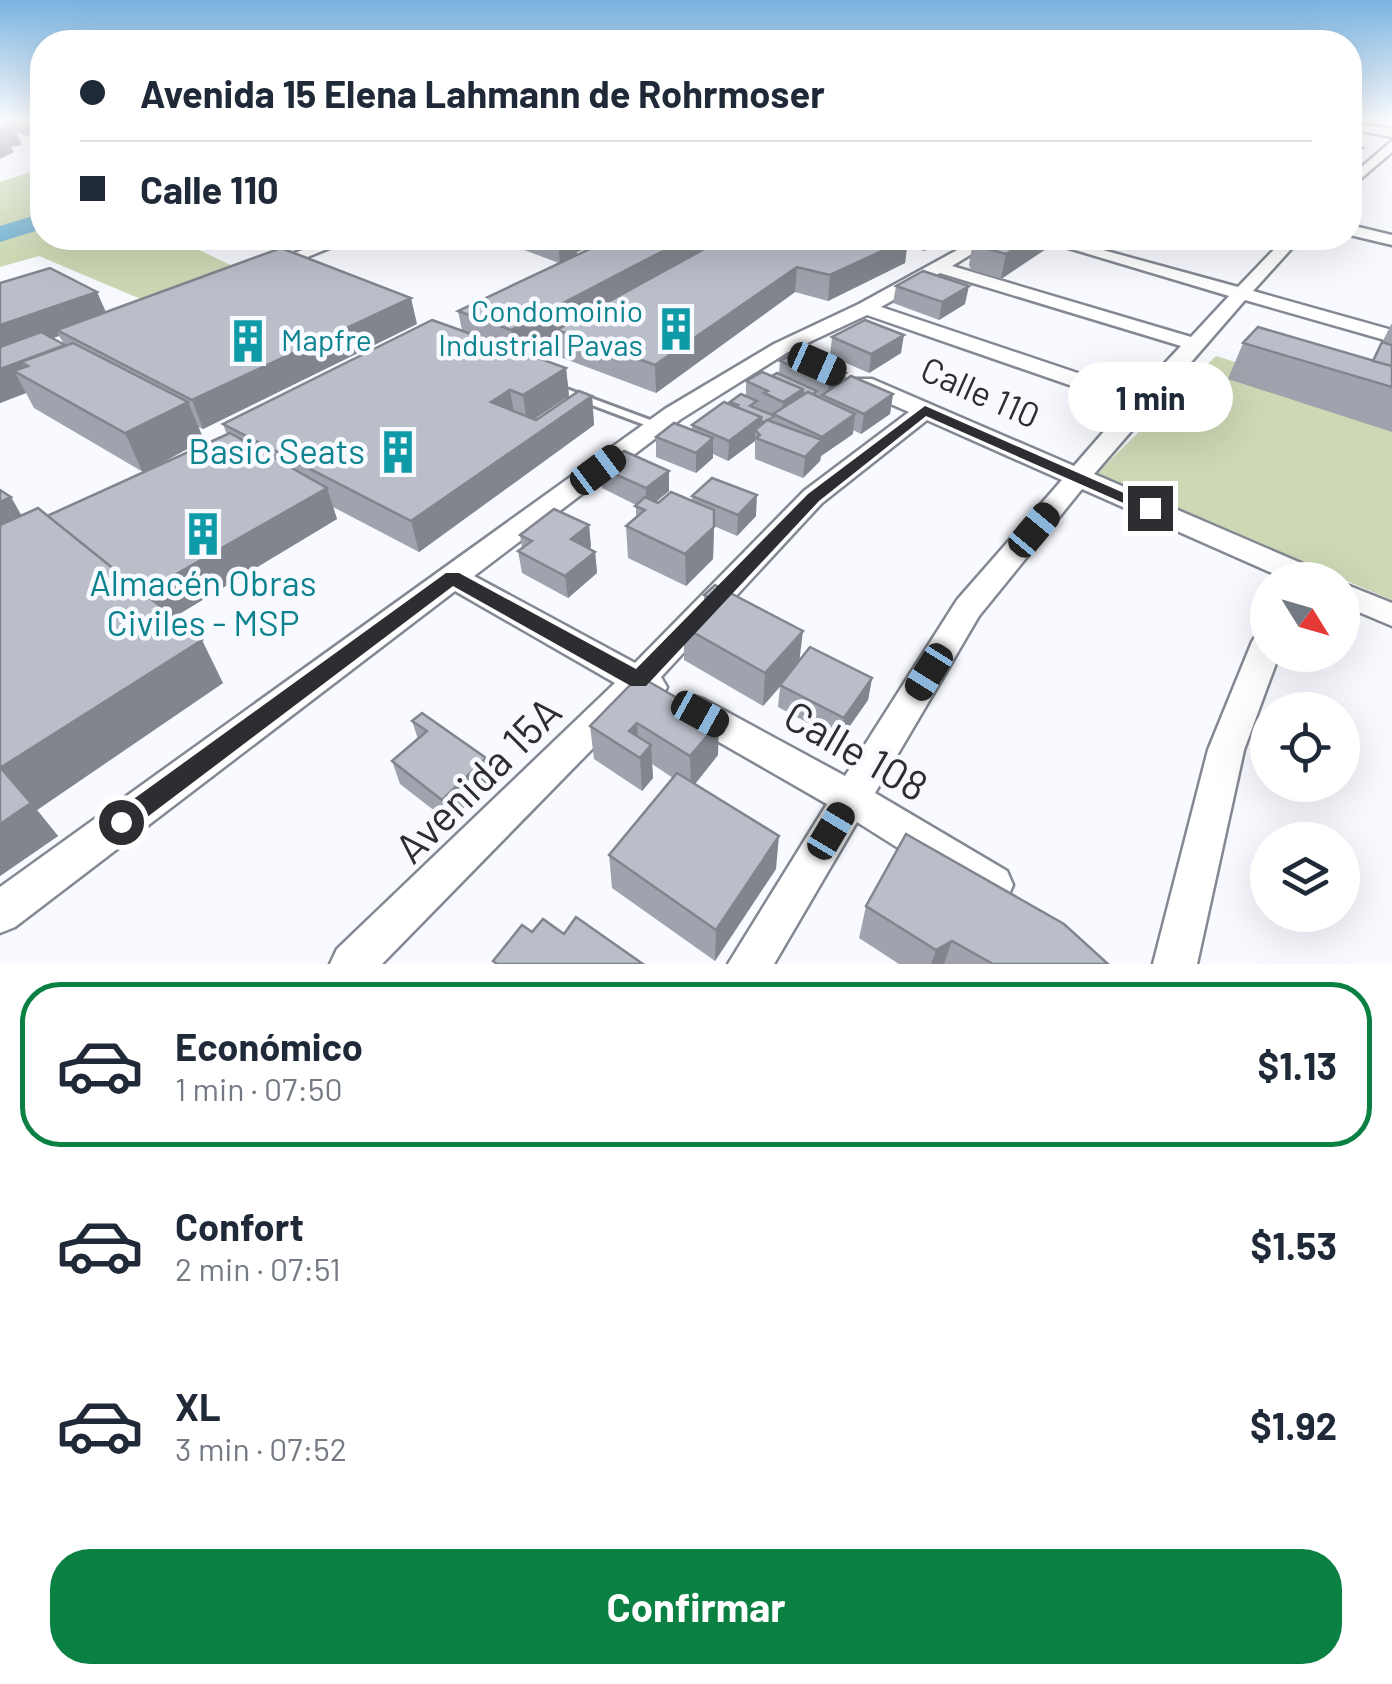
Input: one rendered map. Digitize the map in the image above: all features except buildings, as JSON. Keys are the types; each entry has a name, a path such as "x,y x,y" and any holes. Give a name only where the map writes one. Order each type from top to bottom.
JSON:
{"street":[{"path":"1362,233 1392,240"},
{"path":"252,272 313,250"},
{"path":"0,912 656,426 781,348 866,308 968,250"},
{"path":"1087,250 1392,336"},
{"path":"750,964 968,608 1141,402 1282,250"},
{"path":"938,267 1194,344"},
{"path":"866,308 1141,402"},
{"name":"Calle 110","path":"781,348 1267,562"},
{"name":"Avenida 15A","path":"352,964 639,680 814,497 925,410"},
{"name":"Calle 108","path":"452,577 851,798 1019,900"},
{"path":"1360,601 1392,615"},
{"path":"1176,964 1226,750 1256,672"}],"lane":[{"path":"536,380 656,426"}],"green space":[{"path":"30,172 30,250 199,250 241,270 150,303 39,256 0,267 0,182"},
{"path":"1216,356 1392,411 1392,600 1360,587 1360,562 1302,562 1095,475"}],"waterway":[{"path":"0,234 30,225"}],"place":[{"name":"Condomoinio Industrial Pavas","path":"676,329"},
{"name":"Mapfre","path":"248,341"},
{"name":"Basic Seats","path":"398,452"},
{"name":"Almacén Obras Civiles - MSP","path":"203,534"}],"route":[{"path":"121,822 452,577 639,680 814,497 925,410 1150,508"}]}
